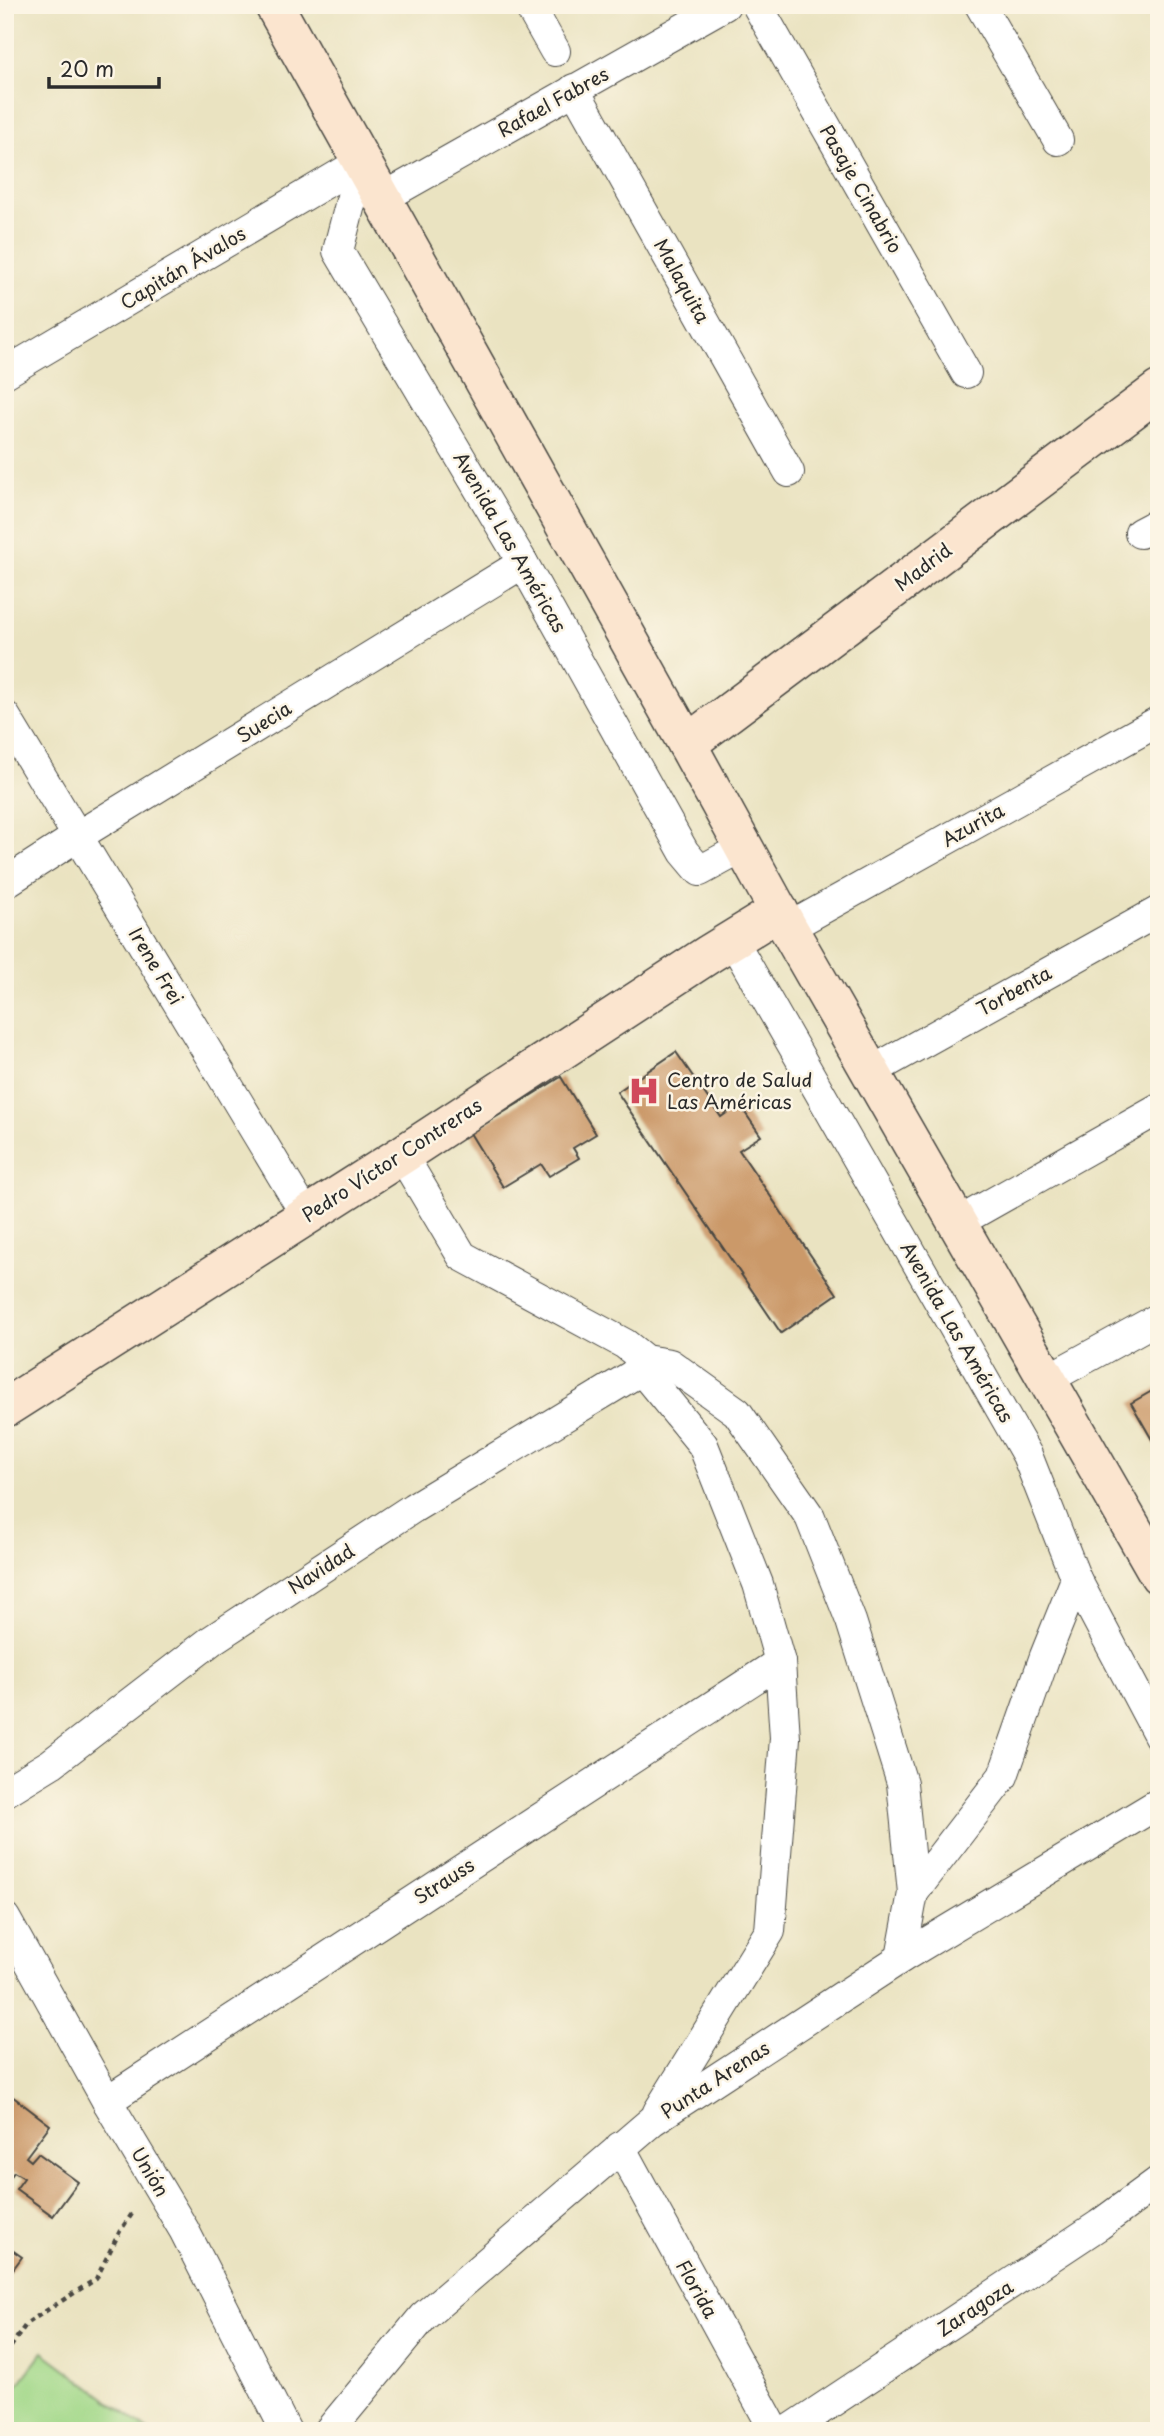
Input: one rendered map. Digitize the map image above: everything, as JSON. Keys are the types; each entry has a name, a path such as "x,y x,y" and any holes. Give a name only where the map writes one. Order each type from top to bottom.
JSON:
{"street":[{"path":"274,5 783,920 1159,1575"},
{"path":"529,5 555,51"},
{"name":"Rafael Fabres","path":"381,199 574,89 676,18 725,5"},
{"name":"Pasaje Cinabrio","path":"757,5 966,373"},
{"path":"980,5 1058,140"},
{"name":"Malaquita","path":"574,89 789,472"},
{"name":"Capitán Ávalos","path":"5,373 361,162"},
{"name":"Avenida Las Américas","path":"361,162 338,251 523,563 684,852 700,871 744,847"},
{"name":"Madrid","path":"687,744 1159,390"},
{"name":"Suecia","path":"5,883 523,563"},
{"name":"Irene Frei","path":"5,716 306,1215"},
{"name":"Azurita","path":"783,920 1159,721"},
{"name":"Torbenta","path":"870,1072 1159,911"},
{"name":"Pedro Víctor Contreras","path":"5,1408 402,1155 732,939 783,920"},
{"name":"Avenida Las Américas","path":"732,939 1027,1455 1076,1579 1159,1736"},
{"path":"957,1223 1159,1109"},
{"path":"402,1155 462,1256 625,1344 645,1360 670,1364 737,1412 810,1517 851,1621 902,1783 914,1893 901,1958"},
{"path":"1046,1380 1159,1318"},
{"path":"645,1360 649,1379 703,1445 758,1584 780,1662 785,1738 770,1931 652,2121"},
{"name":"Navidad","path":"5,1792 52,1763 212,1640 413,1508 633,1375 645,1360"},
{"path":"914,1893 1003,1776 1045,1656 1076,1579"},
{"name":"Strauss","path":"107,2101 780,1662"},
{"name":"Punta Arenas","path":"329,2431 423,2317 652,2121 901,1958 1159,1803"},
{"name":"Unión","path":"5,1918 107,2101 184,2230 286,2431"},
{"name":"Florida","path":"620,2147 775,2431"},
{"name":"Zaragoza","path":"788,2431 1099,2225 1159,2181"}],"path":[{"path":"5,2355 27,2323 96,2279 120,2231 155,2182"}],"green space":[{"path":"43,2352 149,2431 23,2431 5,2417 5,2402"}],"building":[{"path":"676,1052 721,1117 739,1104 761,1136 739,1150 837,1294 781,1333 617,1092"},
{"path":"561,1077 596,1134 573,1148 579,1158 549,1176 541,1164 503,1187 470,1133"},
{"path":"1159,1387 1159,1443 1155,1445 1131,1403"},
{"path":"12,2096 50,2125 26,2157 31,2161 38,2153 78,2182 53,2216 16,2189 24,2178 14,2172 5,2185 5,2105"},
{"path":"5,2245 22,2257 5,2280"}],"place":[{"name":"Centro de Salud Las Américas","path":"644,1091"}]}
